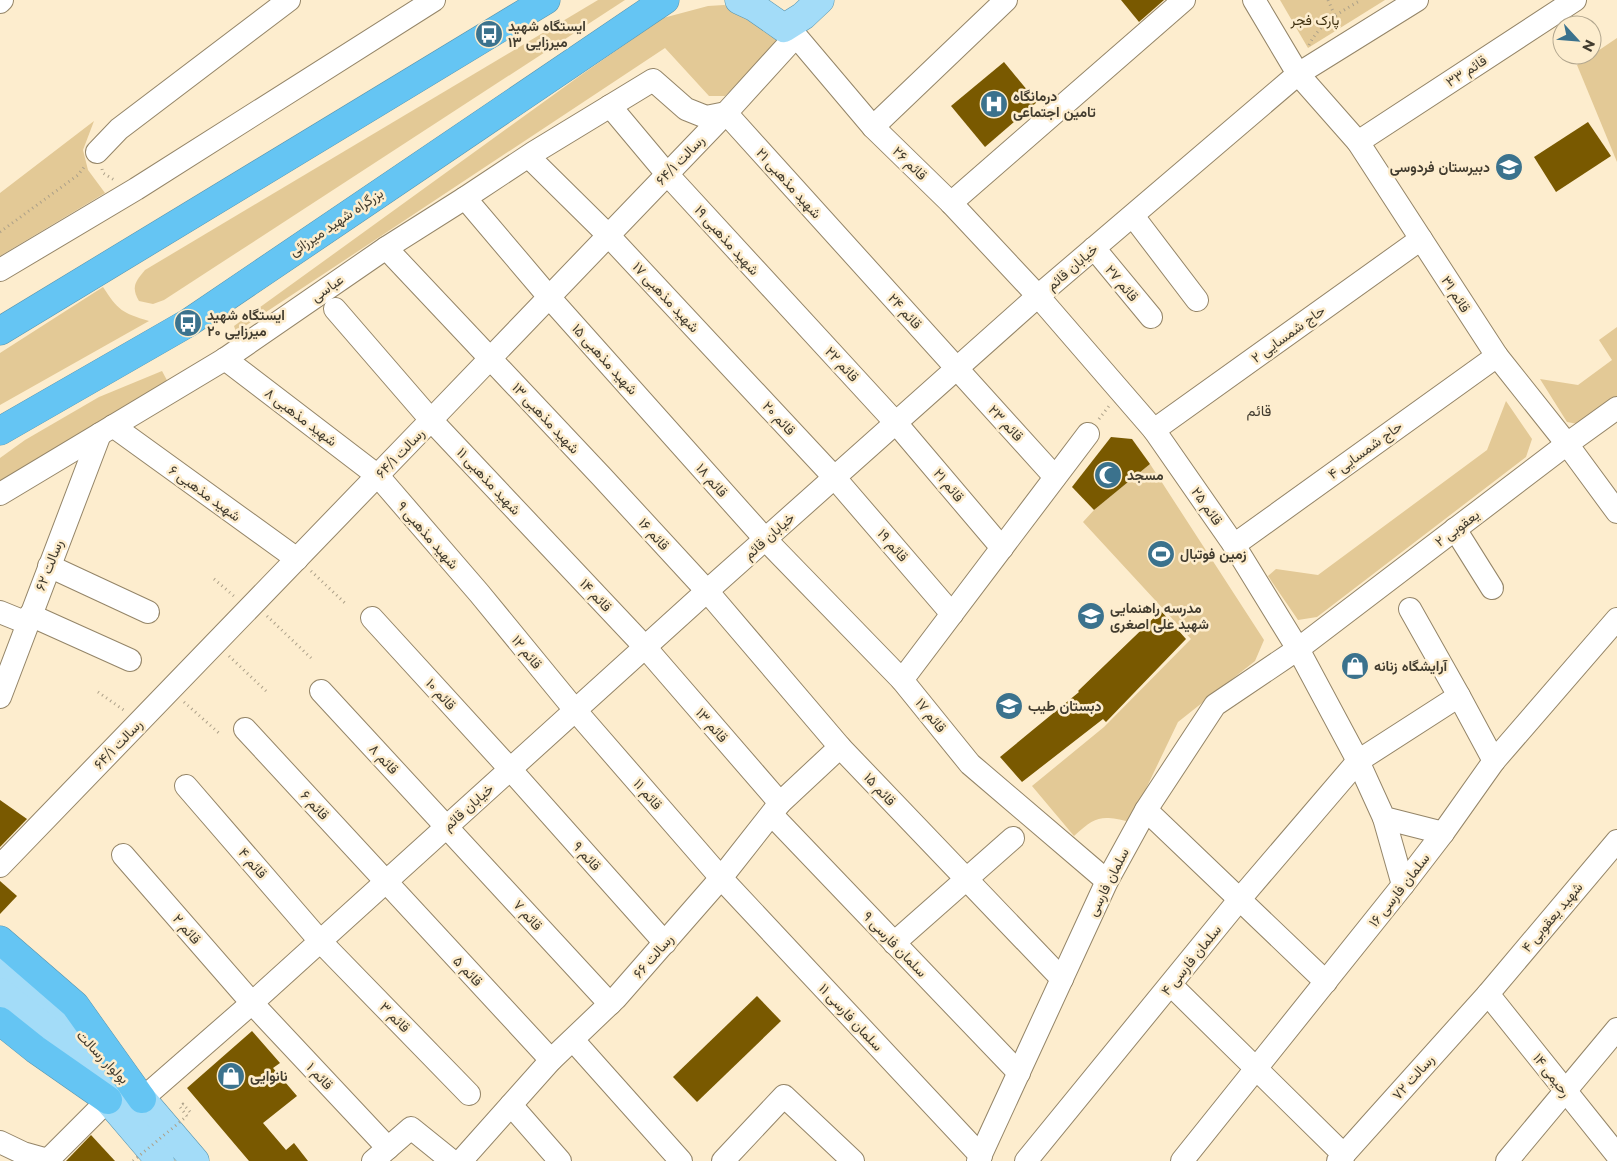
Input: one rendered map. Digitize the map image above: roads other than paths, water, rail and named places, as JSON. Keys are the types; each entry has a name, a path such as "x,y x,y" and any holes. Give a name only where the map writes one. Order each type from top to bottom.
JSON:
{"highway":[{"path":"0,331 546,0"},
{"name":"بزرگراه شهید میرزائی","path":"0,431 188,323 665,0"},
{"path":"0,320 54,299"},
{"path":"0,940 75,1005 142,1099"},
{"path":"0,1021 35,1049 108,1100"}],"main road":[{"path":"739,0 754,7 790,32 820,0"},
{"name":"بولوار رسالت","path":"0,964 62,1016 142,1099 195,1161"},
{"name":"بولوار رسالت","path":"0,992 49,1031 160,1161"}],"street":[{"path":"97,152 119,129 289,0"},
{"path":"0,270 136,189 434,0"},
{"path":"873,127 1006,0"},
{"path":"951,204 1184,0"},
{"name":"قائم ۳۱","path":"1254,0 1298,74 1358,142 1497,356 1567,444 1617,512"},
{"name":"خیابان قائم","path":"142,1099 252,1003 706,591 1038,296 1298,74 1417,0"},
{"name":"قائم ۳۳","path":"1358,142 1575,0"},
{"name":"رسالت ۶۴/۱","path":"0,866 726,113 790,32"},
{"name":"قائم ۲۶","path":"790,32 873,127 951,204 1038,296"},
{"name":"عباسی","path":"0,494 225,358 386,248 533,152 653,80 686,109 706,117 726,113"},
{"name":"شهید مذهبی ۱۹","path":"610,106 667,174 788,306"},
{"name":"شهید مذهبی ۲۱","path":"726,113 853,254"},
{"name":"شهید مذهبی ۱۷","path":"534,162 608,235 724,359"},
{"name":"شهید مذهبی ۱۵","path":"465,198 549,297 660,421"},
{"path":"1133,216 1197,300"},
{"name":"حاج شمسایی ۲","path":"1154,430 1421,239"},
{"name":"شهید مذهبی ۱۳","path":"386,248 602,477"},
{"name":"قائم ۲۷","path":"1094,248 1151,317"},
{"name":"قائم ۲۴","path":"853,254 956,369"},
{"name":"قائم ۲۵","path":"1038,296 1154,430 1234,545 1298,649 1358,761 1384,818 1403,885"},
{"name":"قائم ۲۲","path":"788,306 896,423"},
{"name":"شهید مذهبی ۱۱","path":"335,309 431,420 546,542"},
{"name":"حاج شمسایی ۴","path":"1234,545 1497,356"},
{"name":"شهید مذهبی ۸","path":"225,358 378,476"},
{"name":"قائم ۲۰","path":"724,359 834,477"},
{"name":"قائم ۲۳","path":"956,369 1055,477"},
{"name":"یعقوبی ۲","path":"1298,649 1617,408"},
{"name":"قائم ۱۸","path":"660,421 765,539"},
{"name":"قائم ۲۱","path":"896,423 1002,548"},
{"name":"شهید مذهبی ۶","path":"106,430 297,559"},
{"name":"رسالت ۶۲","path":"0,696 4,674 29,619 48,566 106,430"},
{"path":"902,680 1088,434"},
{"name":"شهید مذهبی ۹","path":"378,476 478,593"},
{"name":"قائم ۱۶","path":"602,477 706,591"},
{"name":"قائم ۱۹","path":"834,477 952,614"},
{"path":"1455,529 1492,588"},
{"name":"قائم ۱۷","path":"765,539 902,680 970,764 1107,881"},
{"name":"قائم ۱۴","path":"546,542 645,647"},
{"path":"48,566 148,612"},
{"name":"قائم ۱۵","path":"706,591 840,747 1062,979"},
{"name":"قائم ۱۲","path":"478,593 575,710"},
{"path":"1410,609 1494,761"},
{"path":"0,612 29,619 130,660"},
{"name":"قائم ۱۰","path":"372,618 510,769"},
{"name":"سلمان فارسی ۱۶","path":"1182,1161 1444,833 1494,761 1617,619"},
{"name":"قائم ۱۳","path":"645,647 776,809"},
{"name":"سلمان فارسی","path":"980,1158 1107,881 1146,810 1215,705 1298,649"},
{"name":"قائم ۸","path":"321,691 447,826"},
{"name":"سلمان فارسی ۴","path":"1026,1161 1239,900 1358,761 1459,696"},
{"name":"قائم ۱۱","path":"575,710 722,878"},
{"name":"قائم ۶","path":"245,729 386,882"},
{"name":"رسالت ۶۶","path":"462,1161 551,1060 610,1004 665,943 722,878 776,809 840,747"},
{"name":"قائم ۹","path":"510,769 665,943"},
{"name":"قائم ۴","path":"186,786 320,941"},
{"name":"سلمان فارسی ۹","path":"776,809 894,943 1019,1073"},
{"path":"1146,810 1326,982"},
{"path":"1384,818 1444,833"},
{"name":"قائم ۷","path":"447,826 610,1004"},
{"path":"894,943 1013,838"},
{"name":"شهید یعقوبی ۴","path":"1488,994 1617,841"},
{"name":"قائم ۲","path":"123,855 252,1003"},
{"name":"سلمان فارسی ۱۱","path":"722,878 980,1158"},
{"name":"قائم ۵","path":"386,882 551,1060"},
{"name":"قائم ۳","path":"320,941 469,1094"},
{"path":"1171,985 1256,1069 1341,1158"},
{"name":"رحیمی ۱۴","path":"1488,994 1617,1155"},
{"name":"رسالت ۷۲","path":"1341,1158 1488,994"},
{"name":"قائم ۱","path":"252,1003 381,1155"},
{"path":"1507,1161 1617,1029"},
{"path":"573,1040 680,1161"},
{"path":"723,1161 784,1096 853,1161"},
{"path":"0,1142 23,1153 49,1160 108,1100"},
{"path":"511,1105 560,1161"},
{"path":"381,1155 411,1128 452,1161"}],"place":[{"name":"ایستگاه شهید میرزایی ۱۳","path":"489,34"},
{"name":"درمانگاه تامین اجتماعی","path":"994,104"},
{"name":"دبیرستان فردوسی","path":"1509,167"},
{"name":"ایستگاه شهید میرزایی ۲۰","path":"188,323"},
{"name":"مسجد","path":"1108,475"},
{"name":"زمین فوتبال","path":"1161,554"},
{"name":"مدرسه راهنمایی شهید علی اصغری","path":"1091,616"},
{"name":"آرایشگاه زنانه","path":"1355,666"},
{"name":"دبستان طیب","path":"1009,706"},
{"name":"نانوایی","path":"231,1076"}],"district":[{"name":"قائم","path":"1259,410"}],"park label":[{"name":"پارک فجر","path":"1315,20"}]}
